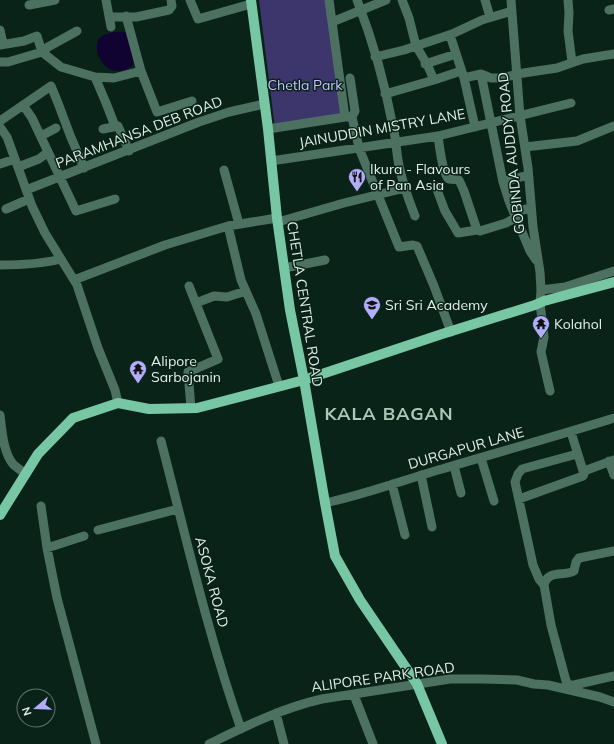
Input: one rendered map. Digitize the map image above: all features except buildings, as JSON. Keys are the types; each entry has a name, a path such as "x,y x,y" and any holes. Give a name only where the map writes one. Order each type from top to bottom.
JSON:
{"main road":[{"name":"CHETLA CENTRAL ROAD","path":"251,2 268,129 277,220 290,310 335,556 360,600 417,684 442,744"},
{"path":"0,516 38,454 73,418 118,403 149,409 197,408 304,380 543,302 614,283"}],"street":[{"path":"29,5 55,0"},
{"path":"106,0 111,27"},
{"path":"109,17 136,17 169,10 172,6 171,0"},
{"path":"190,0 198,19 251,2"},
{"path":"329,0 349,117 359,148 399,247 413,245 417,246 451,332"},
{"path":"357,0 386,94 396,142 398,160 405,188 415,216"},
{"path":"332,22 386,0"},
{"path":"402,0 409,18 416,46 427,64 434,80"},
{"path":"485,0 490,17"},
{"name":"GOBINDA AUDDY ROAD","path":"511,0 520,116 543,302 544,337 541,352 550,391"},
{"path":"568,0 570,13 568,31 572,62"},
{"path":"375,57 450,35 490,17 512,10"},
{"path":"126,16 141,72 158,112 192,101"},
{"path":"0,30 1,44 24,41 37,36 42,52 61,66 94,77 114,78 141,72"},
{"path":"0,62 8,62 42,52 48,47 77,31"},
{"path":"450,35 462,74 475,127"},
{"path":"427,64 425,64 456,54"},
{"path":"386,94 434,80 462,74 480,74 491,78 503,78 517,74 557,68 583,59 614,54"},
{"path":"480,74 503,182 509,201 530,251 538,262"},
{"path":"94,77 115,126 118,126 129,151"},
{"path":"268,129 349,117 355,111 350,78"},
{"path":"84,168 51,86 23,105 0,127 7,137 28,194 45,233 74,280 118,403"},
{"name":"JAINUDDIN MISTRY LANE","path":"270,161 438,136 571,103"},
{"name":"PARAMHANSA DEB ROAD","path":"6,209 28,194 61,177 229,112 264,104"},
{"path":"23,105 32,118 76,211 115,199"},
{"path":"103,129 115,126"},
{"path":"525,147 577,141 614,126"},
{"path":"41,136 56,128"},
{"path":"438,136 446,176 449,179 459,180 476,230"},
{"path":"0,164 39,159 48,152"},
{"path":"224,170 239,224"},
{"path":"503,182 528,175"},
{"path":"436,187 445,211 458,233 476,230 480,231 517,217"},
{"path":"74,280 164,245 228,226 277,220 405,188"},
{"path":"517,217 518,211 531,208"},
{"path":"228,226 241,280 256,314 279,386"},
{"path":"0,266 34,264 61,259"},
{"path":"284,268 325,260"},
{"path":"541,290 565,287 614,271"},
{"path":"189,286 218,359 188,372 191,408"},
{"path":"196,303 214,296 226,296 246,292"},
{"path":"0,415 7,452 14,465 26,474"},
{"name":"DURGAPUR LANE","path":"325,503 344,499 614,418"},
{"path":"519,499 583,476 584,471 577,454 571,432"},
{"name":"ASOKA ROAD","path":"161,441 187,546 225,683 241,729"},
{"path":"544,585 539,579 533,565 515,482 522,469 577,454"},
{"path":"481,458 494,501"},
{"path":"584,471 612,461 614,475"},
{"path":"454,466 461,493"},
{"path":"421,475 432,527"},
{"path":"392,484 406,535"},
{"path":"41,506 47,548 57,598 96,744"},
{"path":"98,530 178,509"},
{"path":"47,548 84,536"},
{"path":"614,552 579,558 576,562 574,571 550,576 545,580 544,585 551,625 566,681 569,685 614,676"},
{"name":"ALIPORE PARK ROAD","path":"209,744 276,712 302,703 450,679 517,680 562,688 614,702"},
{"path":"354,695 373,744"},
{"path":"276,712 284,744"}],"green space":[{"name":"Chetla Park","path":"259,0 326,0 344,115 275,128"}],"shaded area":[{"path":"114,32 126,32 135,53 133,65 124,70 115,71 108,68 98,55 98,41 103,35"}],"place":[{"name":"Ikura - Flavours of Pan Asia","path":"357,192"},
{"name":"Sri Sri Academy","path":"372,320"},
{"name":"Kolahol","path":"541,339"},
{"name":"Alipore Sarbojanin","path":"138,384"}],"district":[{"name":"KALA BAGAN","path":"389,413"}]}
